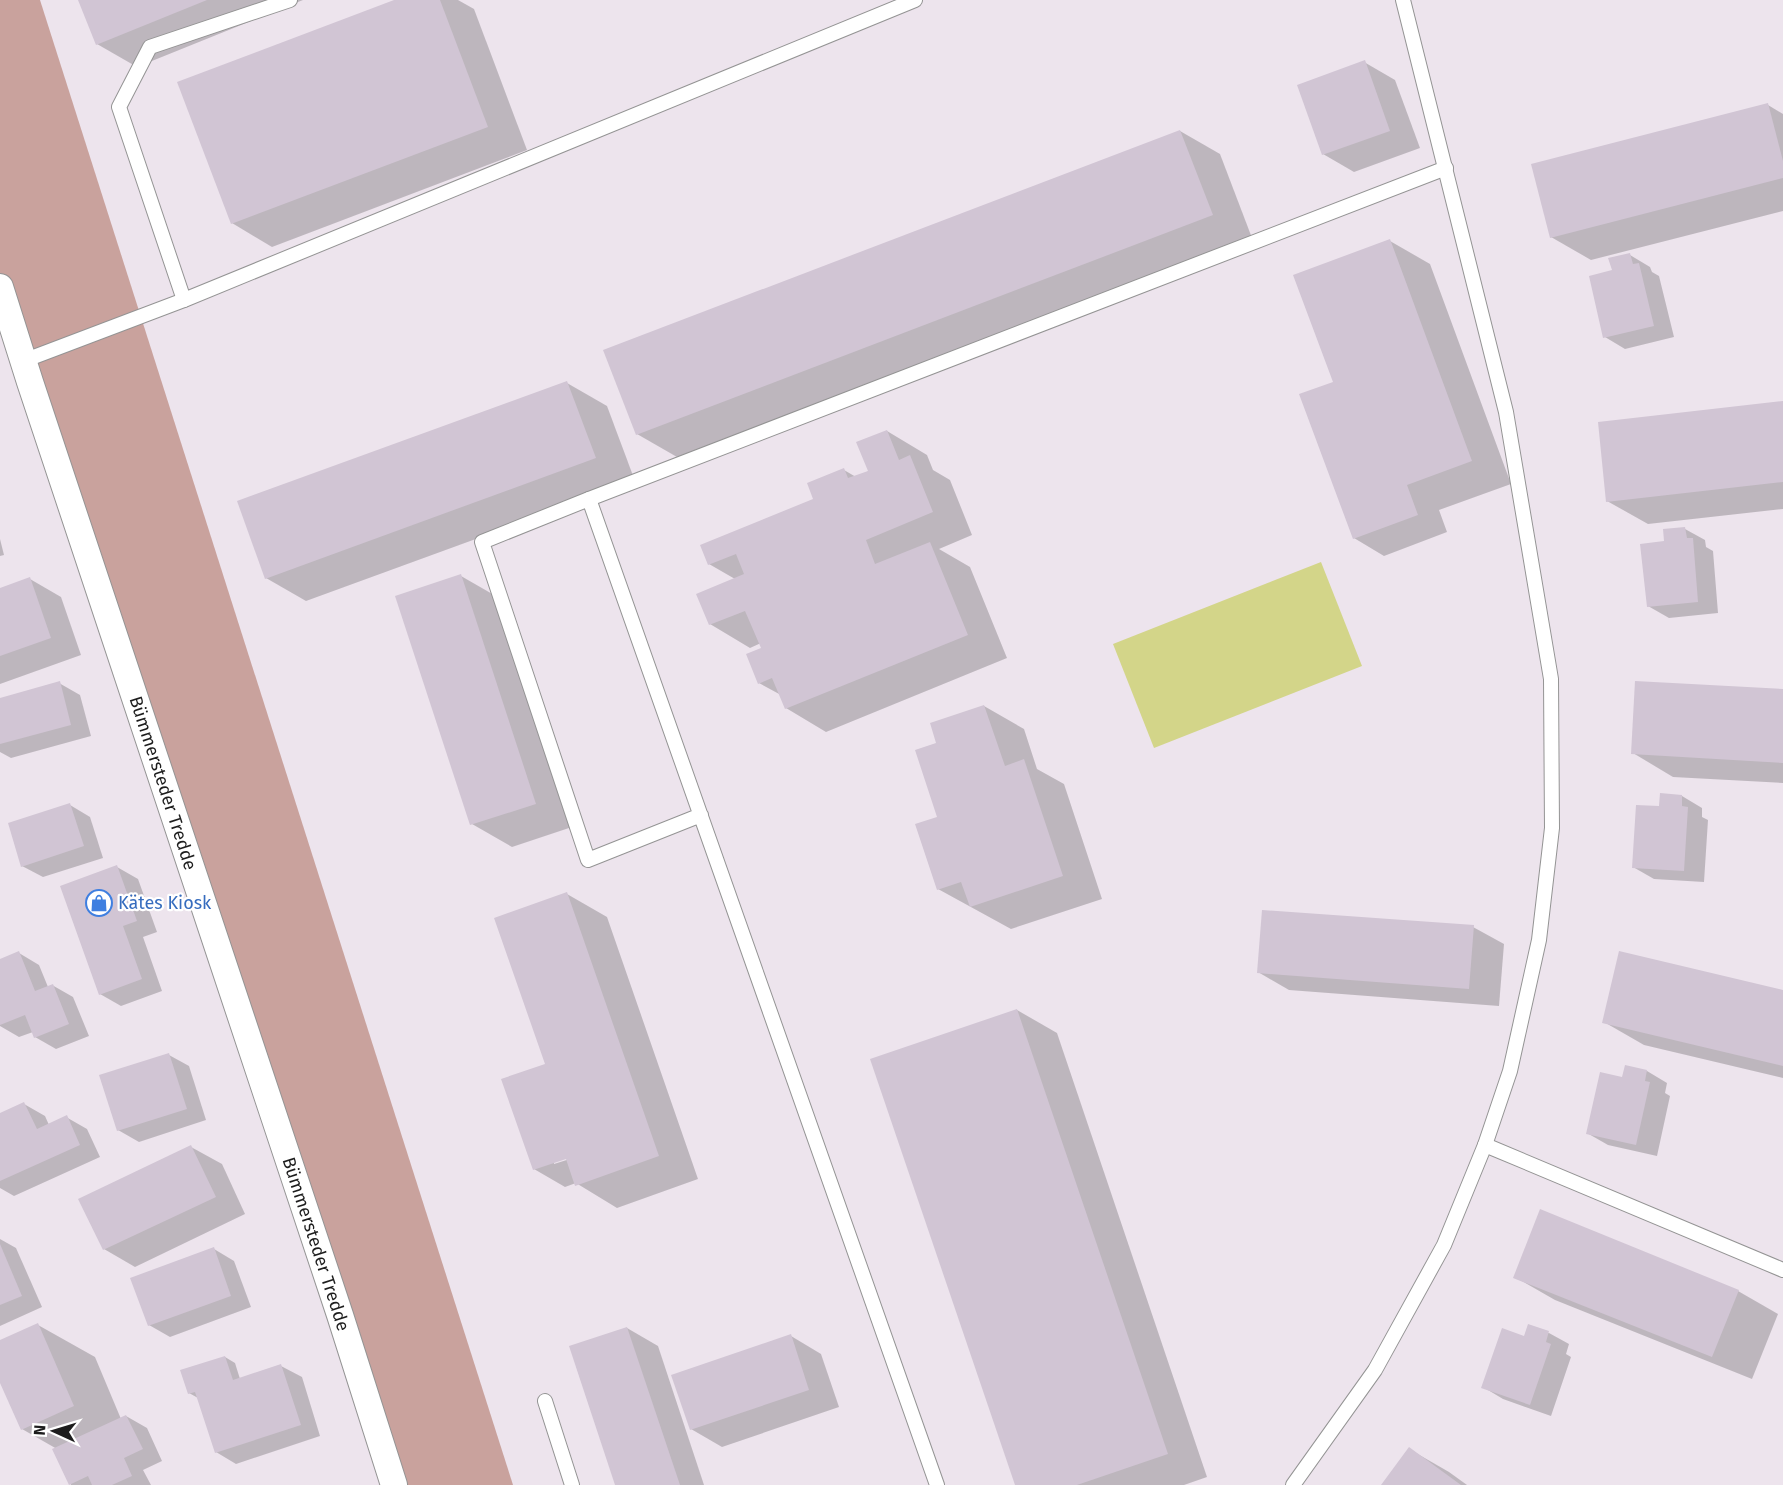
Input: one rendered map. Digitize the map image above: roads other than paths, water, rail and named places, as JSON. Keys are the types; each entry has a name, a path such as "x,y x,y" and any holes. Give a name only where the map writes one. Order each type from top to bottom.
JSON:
{"street":[{"name":"Bümmersteder Tredde","path":"0,286 394,1485"}],"lane":[{"path":"184,300 119,107 150,47 290,0"},
{"path":"23,361 184,300 915,0"},
{"path":"1293,1485 1375,1370 1444,1245 1485,1145 1510,1071 1539,940 1552,828 1551,679 1506,412 1403,0"},
{"path":"700,815 588,860 482,542 1446,168"},
{"path":"589,499 937,1485"},
{"path":"1485,1145 1783,1270"},
{"path":"545,1401 572,1485"}],"place":[{"name":"Kätes Kiosk","path":"99,903"}]}
